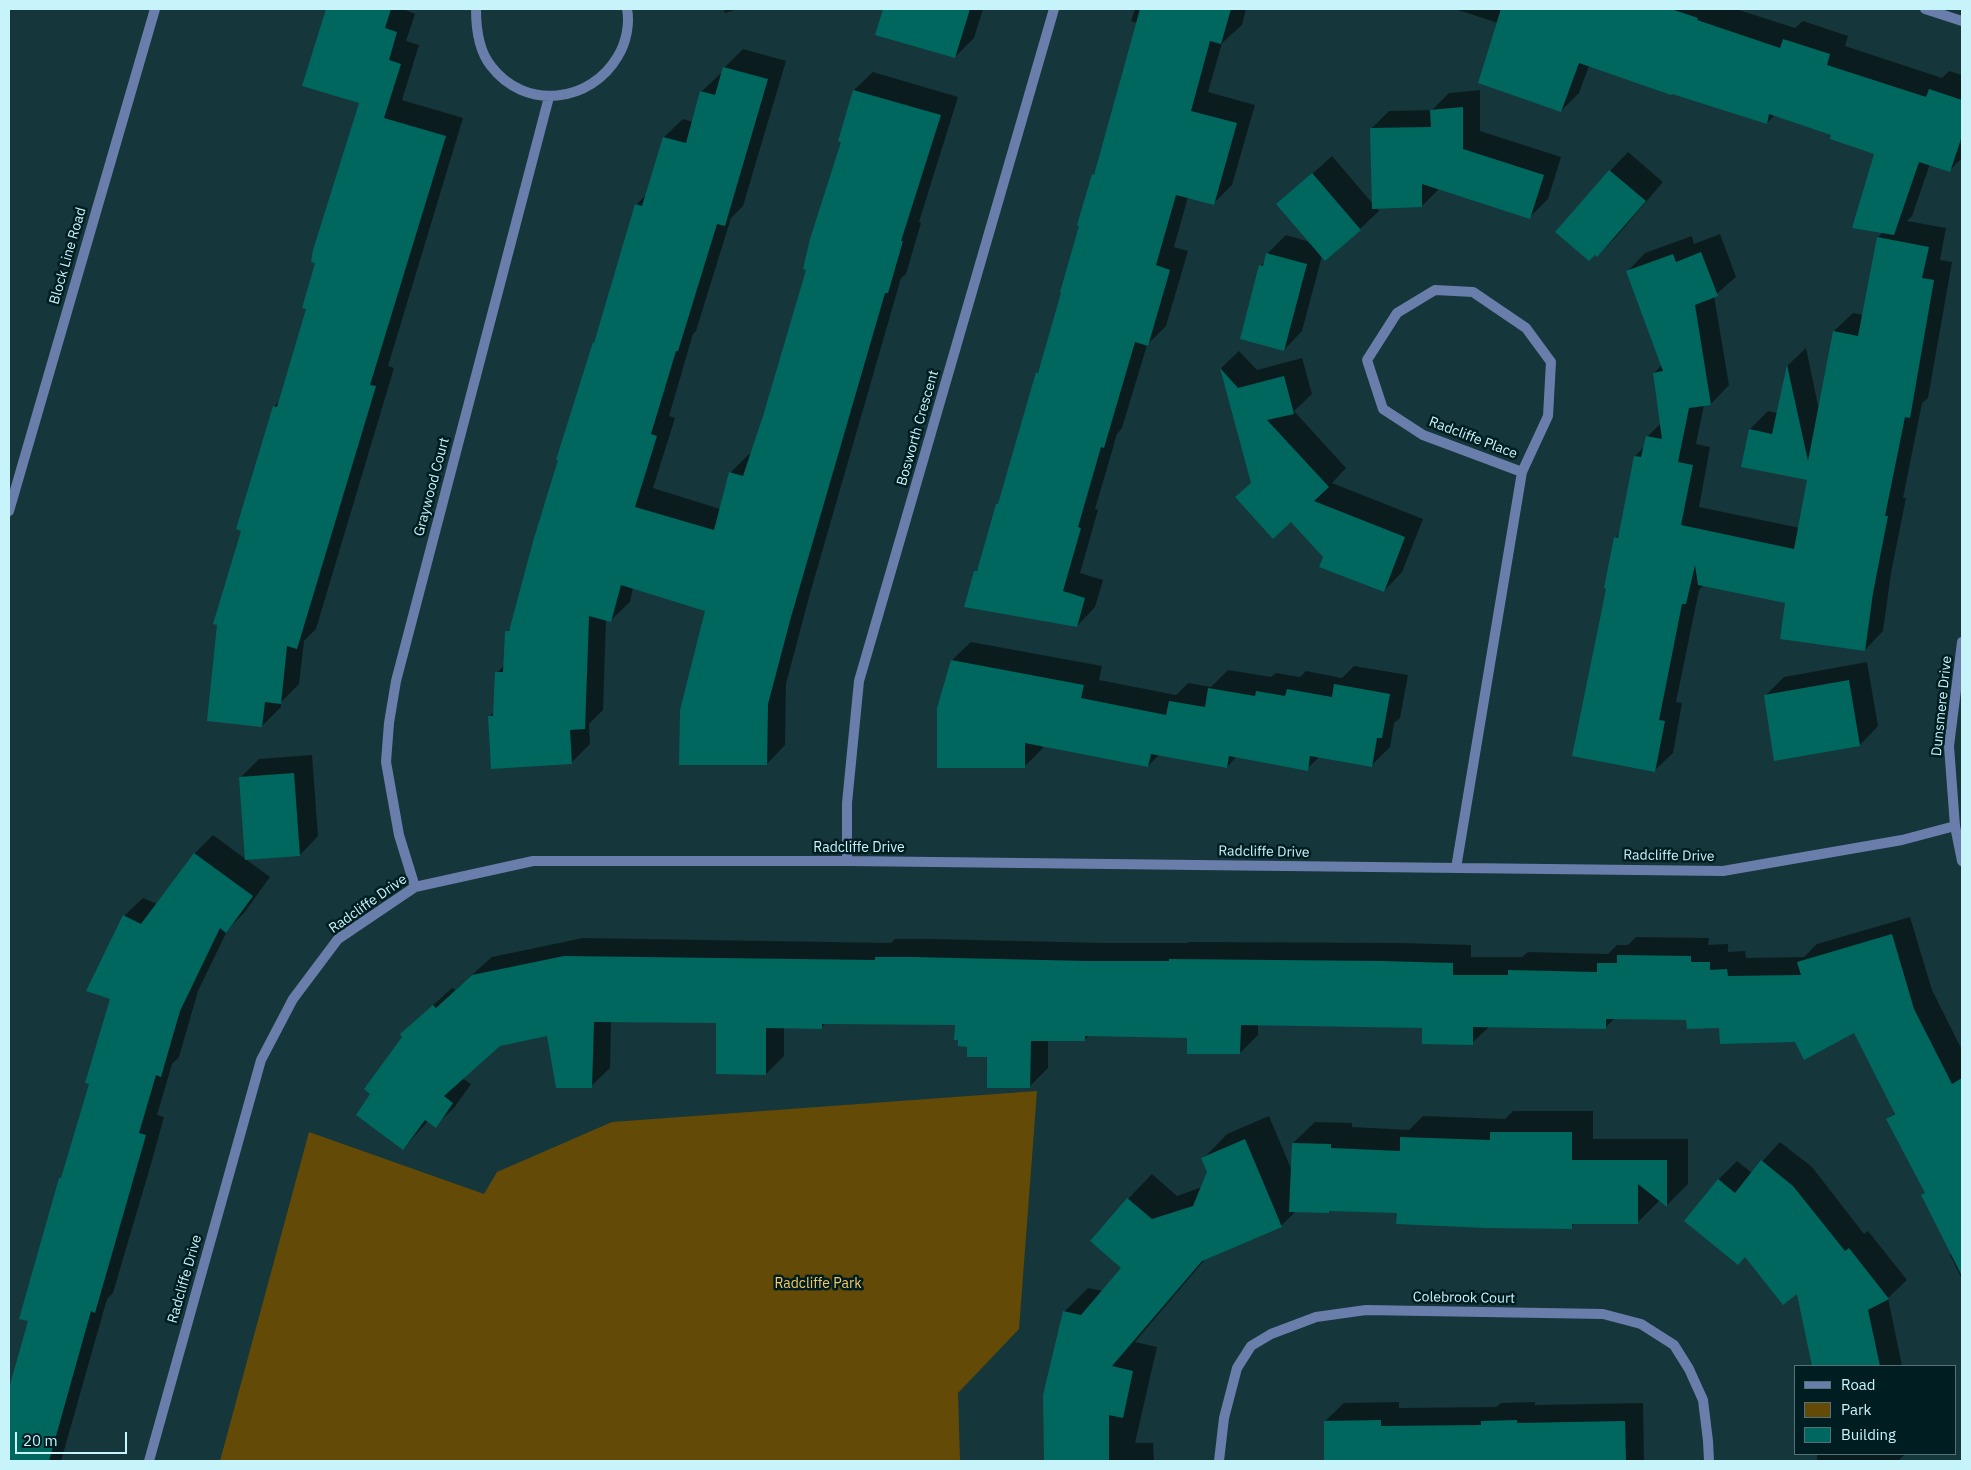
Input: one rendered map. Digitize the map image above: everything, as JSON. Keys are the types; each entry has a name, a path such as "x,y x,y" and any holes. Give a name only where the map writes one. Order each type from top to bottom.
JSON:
{"street":[{"name":"Block Line Road","path":"9,511 155,9"},
{"path":"476,9 478,41 490,65 502,79 525,92 549,97 576,93 599,80 611,69 624,45 628,16 626,9"},
{"name":"Bosworth Crescent","path":"847,862 847,803 859,681 1054,9"},
{"path":"1925,9 1962,21"},
{"name":"Graywood Court","path":"415,887 398,835 386,762 389,722 396,680 549,97"},
{"name":"Radcliffe Place","path":"1456,868 1522,472 1548,416 1551,362 1526,328 1473,292 1435,290 1397,313 1367,360 1383,409 1423,435 1522,472"},
{"name":"Dunsmere Drive","path":"1962,642 1949,746 1954,826 1962,861"},
{"name":"Radcliffe Drive","path":"149,1461 261,1060 293,999 338,939 415,887 533,861 1723,870 1902,840 1954,826"},
{"name":"Colebrook Court","path":"1219,1461 1224,1418 1236,1368 1251,1346 1271,1334 1316,1317 1366,1310 1603,1314 1642,1324 1674,1345 1689,1369 1703,1400 1709,1461"}],"green space":[{"name":"Radcliffe Park","path":"1037,1091 1019,1329 958,1393 960,1461 220,1461 309,1132 484,1194 497,1172 612,1122"}],"building":[{"path":"326,9 391,9 385,28 397,32 389,60 401,64 384,118 446,136 370,385 376,386 297,649 287,646 281,704 265,702 262,727 207,721 217,625 213,624 241,531 236,529 273,406 277,407 306,309 302,308 315,263 311,262 313,250 359,103 302,86"},
{"path":"883,9 970,9 955,58 875,35"},
{"path":"1140,9 1231,9 1221,44 1210,41 1191,111 1237,123 1214,205 1176,195 1156,265 1170,270 1148,346 1135,342 1104,448 1101,447 1078,527 1081,528 1063,591 1085,598 1077,627 964,607 974,571 977,571 996,504 998,504 1036,372 1038,373 1079,226 1077,225 1092,174 1094,175"},
{"path":"1501,9 1671,9 1698,18 1697,20 1780,48 1783,39 1830,54 1827,65 1926,97 1929,89 1962,100 1962,136 1950,172 1919,162 1894,235 1852,228 1874,154 1830,139 1831,135 1769,114 1767,124 1671,95 1579,63 1561,112 1478,83"},
{"path":"723,67 768,79 725,226 717,224 678,351 676,351 651,434 657,436 635,507 714,530 729,472 743,476 763,416 806,270 803,269 810,239 841,142 838,141 853,90 941,115 901,241 903,241 888,293 885,293 791,617 768,704 767,765 679,765 680,710 705,611 621,585 611,622 589,616 585,729 570,730 572,764 491,769 488,716 493,716 495,672 503,672 505,631 509,631 534,538 558,460 556,460 594,343 635,204 642,206 663,137 686,143 700,91 715,95"},
{"path":"1463,107 1463,149 1544,175 1530,219 1422,184 1422,207 1372,209 1370,128 1431,127 1430,110"},
{"path":"1609,170 1646,201 1597,257 1595,255 1589,261 1555,232"},
{"path":"1312,173 1361,230 1325,261 1276,204"},
{"path":"1877,237 1929,247 1922,278 1934,280 1910,418 1905,417 1885,516 1888,516 1873,593 1865,651 1780,639 1785,603 1698,585 1695,565 1686,604 1682,604 1659,720 1665,721 1655,772 1572,756 1606,589 1604,588 1614,537 1618,538 1634,456 1641,457 1646,436 1662,439 1653,373 1663,371 1626,271 1673,254 1676,262 1701,252 1718,296 1695,305 1711,405 1689,408 1678,462 1693,465 1681,525 1794,549 1807,480 1741,467 1749,429 1772,434 1787,365 1808,461 1833,331 1858,336"},
{"path":"1266,253 1307,264 1284,351 1240,339 1259,265 1263,266"},
{"path":"1220,368 1238,388 1284,376 1294,414 1267,420 1329,487 1314,501 1405,537 1384,592 1319,567 1323,557 1291,522 1273,539 1235,497 1251,483"},
{"path":"951,660 1084,685 1081,698 1166,715 1169,701 1205,707 1208,688 1255,696 1256,691 1285,696 1287,689 1332,697 1334,684 1390,694 1382,738 1377,738 1372,767 1310,756 1308,771 1229,756 1227,768 1151,754 1148,767 1025,743 1025,768 937,768 937,708"},
{"path":"1849,680 1860,746 1774,761 1764,695"},
{"path":"294,773 300,856 245,860 239,777"},
{"path":"194,853 253,896 226,933 220,928 180,1011 161,1077 156,1075 139,1133 146,1135 95,1313 91,1311 49,1461 9,1461 9,1388 28,1321 19,1319 59,1178 61,1178 89,1084 85,1083 110,999 86,991 123,915 141,924"},
{"path":"1892,934 1914,1009 1952,1084 1962,1078 1962,1276 1921,1195 1925,1193 1886,1119 1895,1114 1854,1033 1804,1060 1795,1042 1720,1044 1719,1028 1687,1029 1686,1020 1606,1019 1606,1029 1473,1027 1473,1045 1422,1044 1422,1028 1241,1025 1240,1054 1187,1054 1187,1038 1085,1036 1085,1041 1031,1041 1030,1088 987,1088 987,1057 967,1057 967,1047 958,1046 958,1040 954,1040 955,1025 822,1024 822,1029 766,1028 766,1075 716,1074 716,1023 594,1022 592,1088 556,1088 547,1036 500,1046 444,1096 453,1103 436,1128 425,1120 403,1150 356,1115 370,1094 364,1089 402,1037 400,1034 433,1005 436,1008 472,975 564,956 875,960 875,957 913,957 1086,961 1169,961 1169,959 1382,961 1453,963 1453,975 1508,975 1508,970 1597,972 1597,963 1617,963 1617,955 1691,956 1691,962 1710,962 1710,970 1727,969 1728,976 1801,975 1797,962"},
{"path":"1490,1132 1572,1132 1572,1160 1667,1160 1667,1207 1638,1184 1638,1224 1572,1224 1572,1229 1486,1228 1396,1224 1397,1213 1289,1212 1292,1143 1331,1144 1331,1148 1400,1151 1400,1137 1490,1140"},
{"path":"1245,1139 1282,1227 1202,1261 1112,1366 1133,1371 1123,1418 1109,1415 1109,1461 1044,1461 1043,1395 1063,1311 1081,1315 1121,1268 1090,1241 1127,1198 1152,1219 1193,1206 1207,1172 1201,1158"},
{"path":"1761,1160 1793,1186 1845,1251 1849,1248 1889,1299 1868,1310 1880,1365 1812,1365 1797,1294 1783,1305 1745,1257 1738,1265 1684,1221 1718,1179 1735,1193"},
{"path":"1381,1420 1381,1426 1481,1425 1481,1421 1517,1420 1517,1423 1625,1421 1626,1461 1324,1461 1324,1421"}]}
